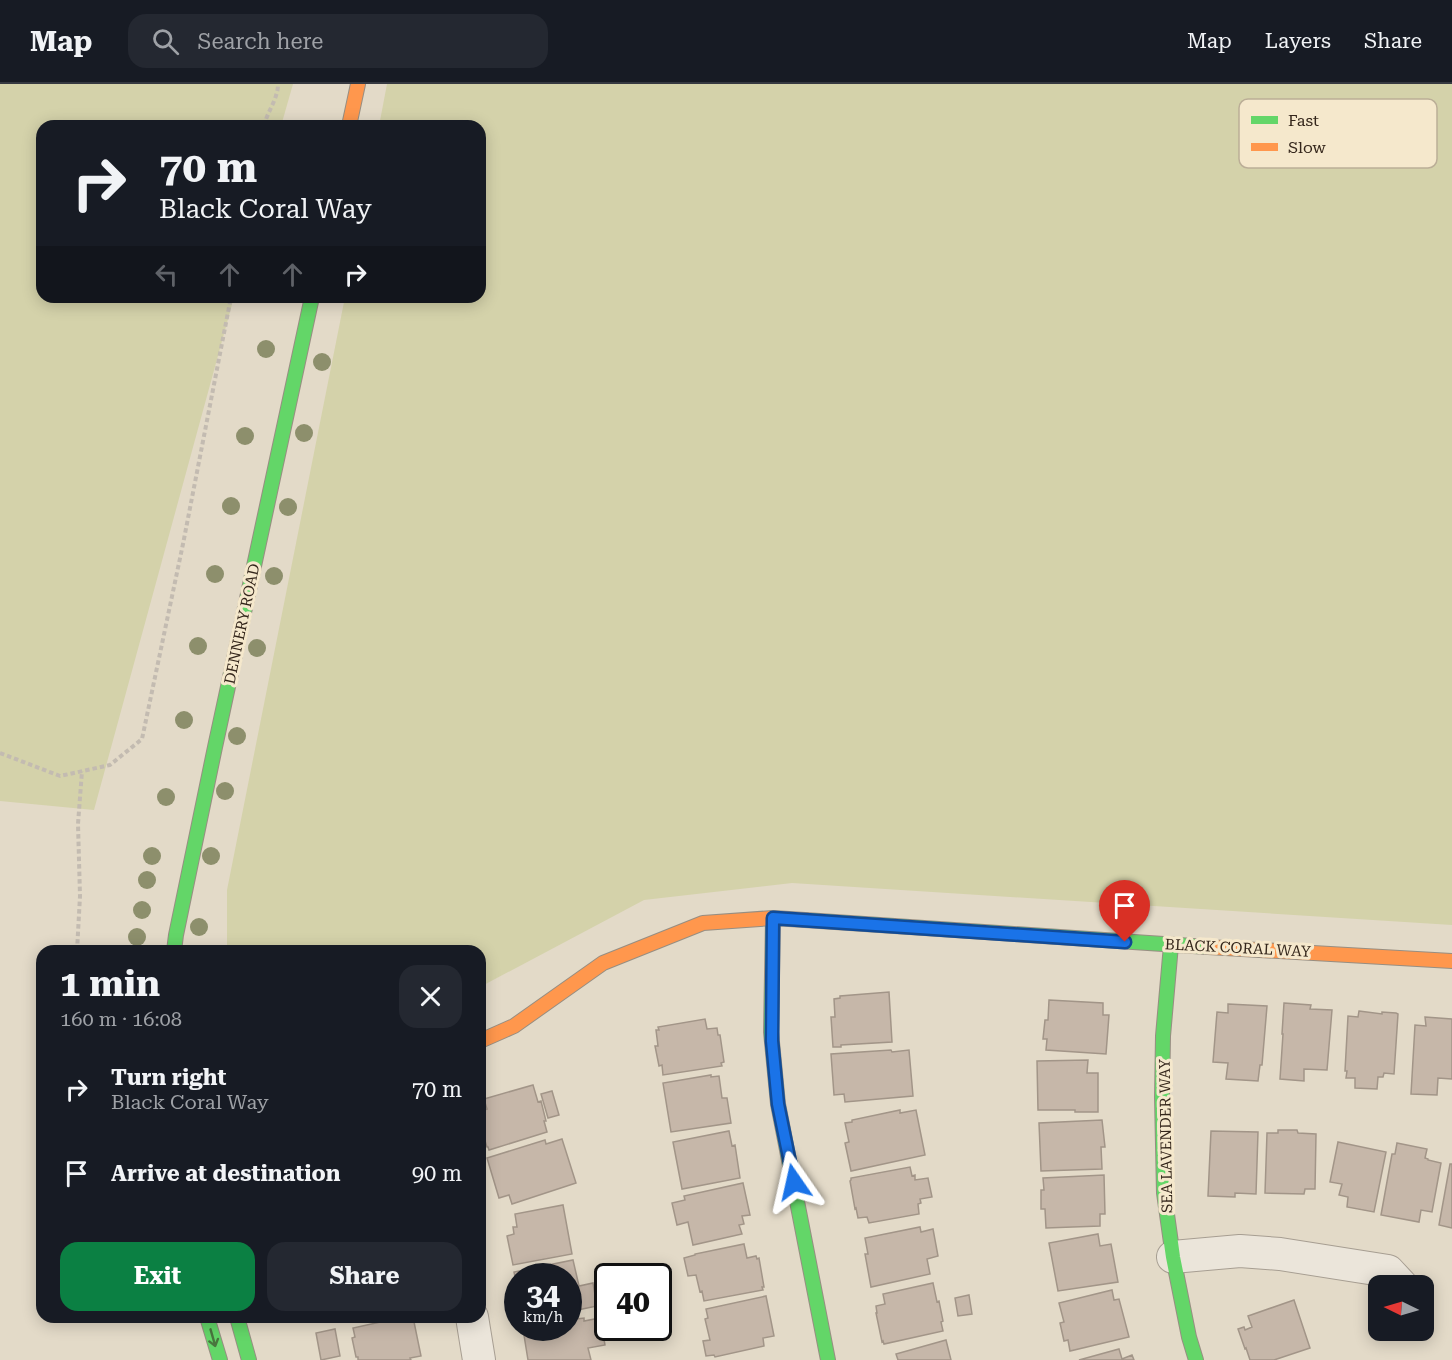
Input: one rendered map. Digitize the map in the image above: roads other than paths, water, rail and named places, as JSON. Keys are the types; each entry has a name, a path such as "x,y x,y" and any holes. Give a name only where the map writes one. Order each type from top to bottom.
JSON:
{"street":[{"path":"350,120 358,84"},
{"name":"DENNERY ROAD","path":"175,945 311,303"},
{"path":"773,918 771,1032 778,1104 828,1360"},
{"name":"BLACK CORAL WAY","path":"486,1038 514,1026 603,963 702,923 773,918 1452,961"},
{"name":"SEA LAVENDER WAY","path":"1171,945 1163,1036 1164,1193 1173,1257 1189,1337 1196,1360"},
{"path":"1173,1257 1240,1251 1280,1254 1388,1271 1392,1275"},
{"path":"209,1323 220,1360"},
{"path":"239,1323 249,1360"},
{"path":"473,1323 479,1360"}]}
